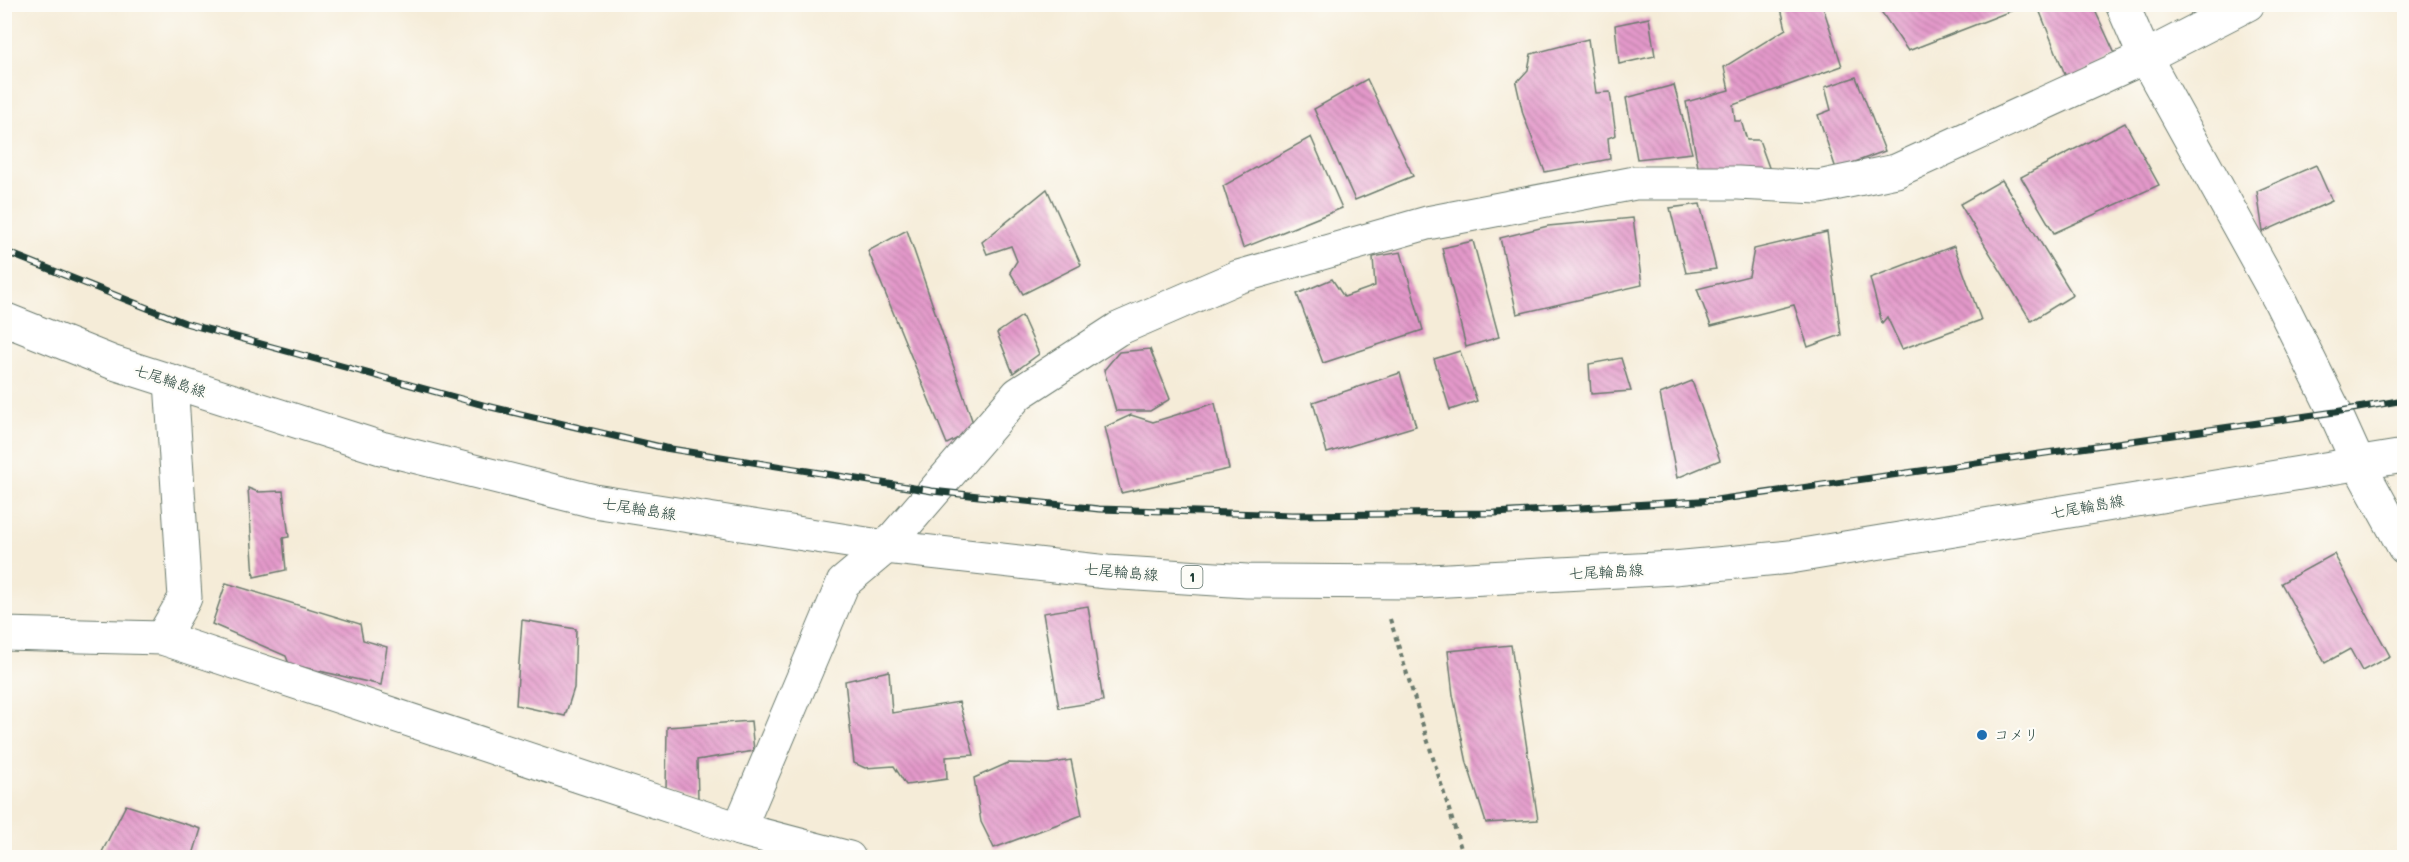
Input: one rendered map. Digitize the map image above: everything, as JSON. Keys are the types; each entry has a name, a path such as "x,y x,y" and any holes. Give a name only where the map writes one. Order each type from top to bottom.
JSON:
{"street":[{"path":"2122,4 2145,57 2280,301 2336,412 2358,463 2404,547"},
{"path":"739,829 843,583 886,547 1018,394 1118,329 1238,277 1427,223 1635,183 1738,183 1819,187 1896,171 2145,57 2248,4"},
{"name":"七尾輪島線","path":"4,318 114,363 381,448 594,501 886,547 1107,572 1247,581 1422,581 1674,568 1790,557 2404,456"},
{"path":"162,638 185,598 171,381"},
{"path":"4,634 162,638 739,829 849,858"}],"path":[{"path":"1378,581 1464,858"}],"building":[{"path":"1780,4 1822,4 1842,66 1733,105 1735,121 1741,121 1747,140 1759,140 1771,173 1701,183 1686,102 1729,90 1724,67 1786,29"},
{"path":"1876,4 2020,4 2021,7 1908,51"},
{"path":"2041,4 2092,4 2116,56 2068,82 2038,7"},
{"path":"1649,18 1655,56 1619,64 1615,25"},
{"path":"1588,39 1596,93 1610,92 1616,135 1608,138 1610,159 1545,172 1523,114 1516,83 1528,70 1531,54"},
{"path":"1856,77 1885,151 1836,169 1818,115 1831,110 1825,87"},
{"path":"1367,79 1413,176 1355,200 1314,109"},
{"path":"1674,85 1692,153 1637,159 1626,98"},
{"path":"2125,123 2159,185 2054,233 2021,177"},
{"path":"1311,137 1342,208 1243,248 1223,186"},
{"path":"2316,165 2332,201 2263,232 2257,191"},
{"path":"2002,180 2073,295 2031,321 1960,204"},
{"path":"1047,189 1081,265 1023,294 1010,272 1017,261 1011,246 987,254 982,242"},
{"path":"1700,204 1716,269 1686,273 1670,208"},
{"path":"1633,218 1642,285 1517,314 1500,238 1548,226"},
{"path":"907,230 975,429 947,444 868,251"},
{"path":"1827,232 1841,335 1808,347 1794,305 1711,326 1697,289 1749,276 1754,249"},
{"path":"1473,241 1499,337 1466,347 1442,248"},
{"path":"1954,246 1981,320 1902,349 1887,317 1882,323 1870,278"},
{"path":"1401,252 1423,330 1323,363 1297,294 1332,279 1344,297 1375,286 1373,257"},
{"path":"1022,316 1039,354 1013,373 997,333"},
{"path":"1150,349 1170,399 1150,411 1116,411 1104,370 1119,352"},
{"path":"1460,351 1477,401 1450,410 1434,359"},
{"path":"1621,358 1631,391 1591,394 1589,364"},
{"path":"1400,373 1416,426 1327,453 1313,402"},
{"path":"1692,381 1720,460 1677,478 1660,394"},
{"path":"1215,403 1229,469 1121,493 1105,427 1131,415 1153,422"},
{"path":"248,488 258,492 283,491 289,537 283,538 286,570 254,577"},
{"path":"2334,554 2390,656 2362,671 2350,649 2325,663 2281,583"},
{"path":"226,583 360,624 363,640 387,647 381,685 289,664 286,656 212,624"},
{"path":"6,584 9,612 4,613 4,585"},
{"path":"1088,606 1103,701 1059,708 1043,613"},
{"path":"522,620 576,629 574,688 565,716 516,705"},
{"path":"1511,645 1538,820 1486,823 1467,763 1453,695 1448,651"},
{"path":"889,671 892,713 959,702 974,755 946,757 947,779 906,785 894,766 865,768 854,763 845,681"},
{"path":"751,721 754,751 697,760 698,799 666,791 667,727"},
{"path":"1071,760 1082,815 994,848 981,822 974,778 1008,763 1048,764"},
{"path":"126,805 201,829 192,858 99,858"}],"railway":[{"path":"4,251 185,323 487,406 665,448 932,491 1099,509 1292,515 1495,513 1716,500 2335,412 2404,400"}],"place":[{"name":"コメリ","path":"1982,735"}]}
